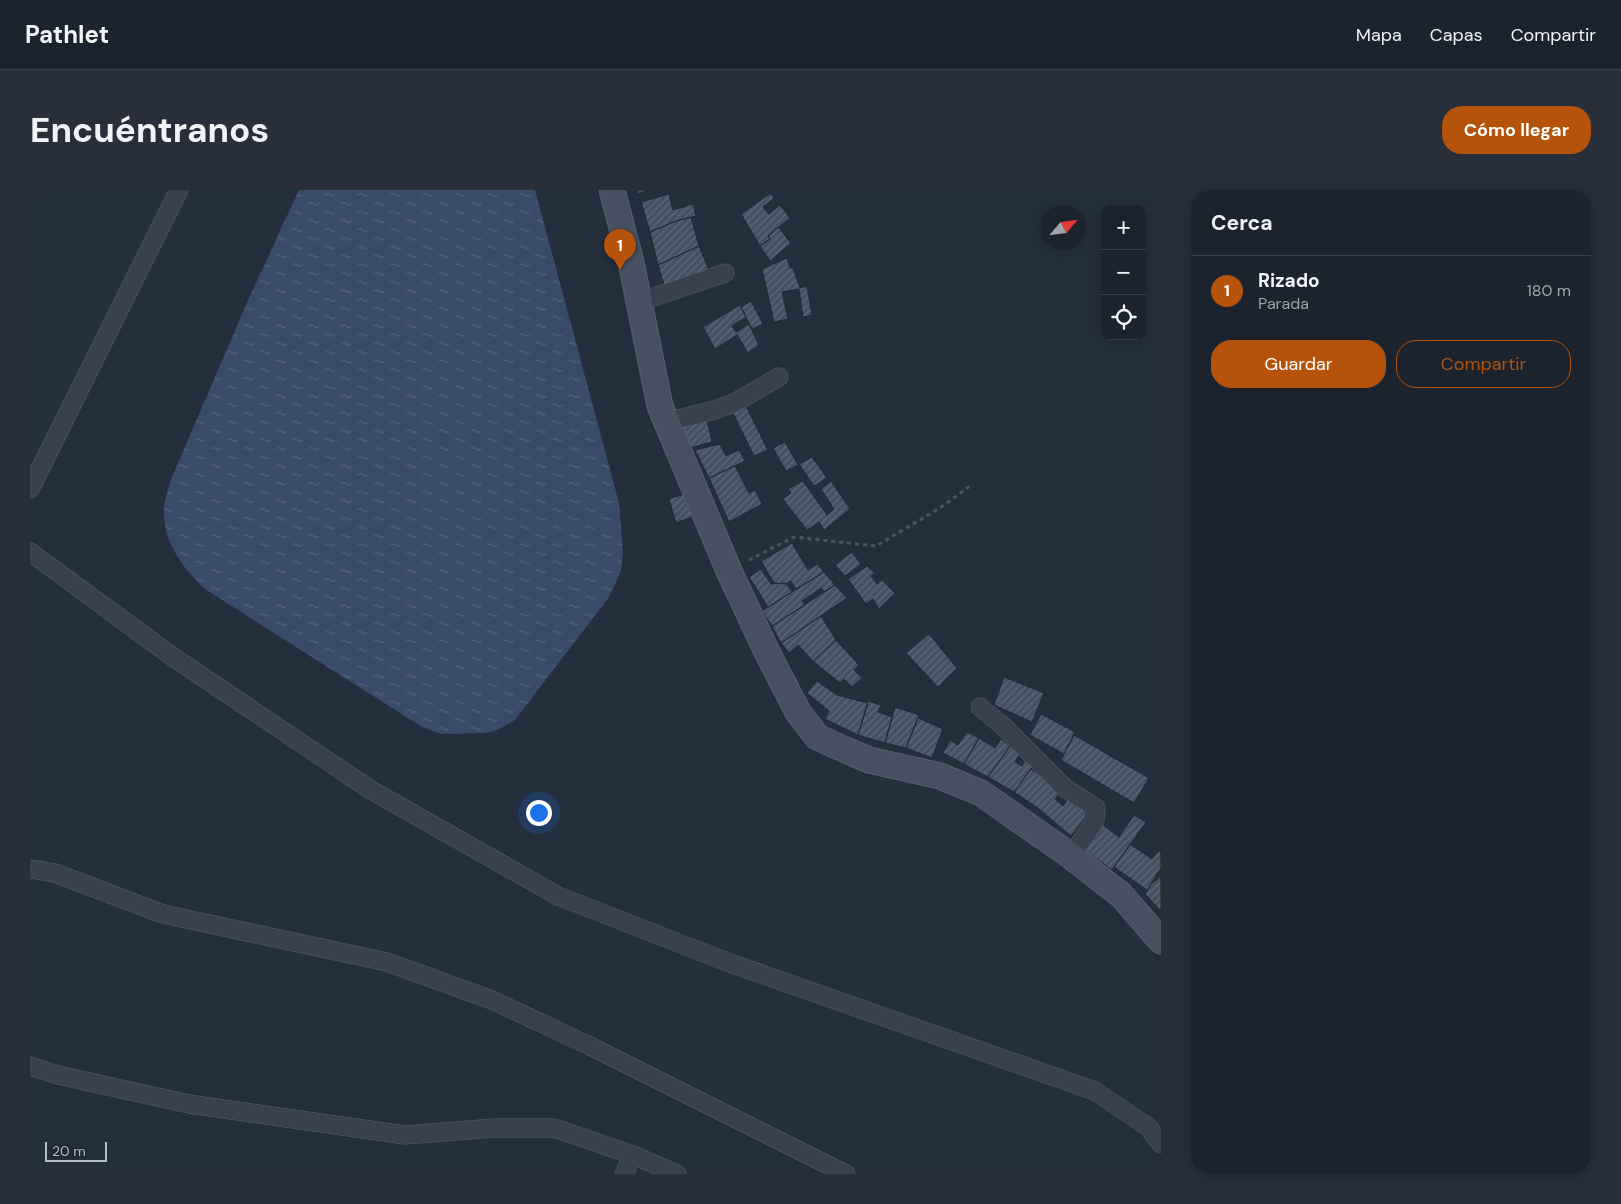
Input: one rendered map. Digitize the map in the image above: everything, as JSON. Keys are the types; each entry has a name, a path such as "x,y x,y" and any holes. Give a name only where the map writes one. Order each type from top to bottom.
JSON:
{"main road":[{"path":"612,190 631,262 660,406 729,571 798,712 817,737 869,760 940,776 981,793 1071,856 1121,895 1161,941"}],"street":[{"path":"30,489 179,190"},
{"path":"639,302 726,273"},
{"path":"666,422 734,403 779,377"},
{"path":"30,552 173,657 371,790 558,896 730,964 1095,1091 1148,1127 1161,1144"},
{"path":"980,706 1003,726 1065,788 1096,808 1095,821 1071,856"},
{"path":"30,869 55,873 163,914 387,962 492,1000 590,1046 846,1174"},
{"path":"30,1066 189,1104 405,1134 494,1128 554,1128 633,1155 678,1174"},
{"path":"624,1174 633,1155"}],"path":[{"path":"729,571 794,537 876,546 940,508 970,486"}],"water":[{"path":"299,190 535,190 619,503 623,552 621,571 609,597 515,720 497,730 486,733 441,734 422,727 205,589 181,562 170,542 166,531 164,507 172,477 249,298"}],"building":[{"path":"637,190 649,190 638,194"},
{"path":"771,193 774,198 763,207 769,214 780,205 790,218 768,236 770,239 760,246 741,214"},
{"path":"669,194 673,210 693,204 696,216 676,221 650,232 641,202"},
{"path":"691,217 699,246 658,265 650,232"},
{"path":"778,227 791,243 770,261 760,246 770,239 768,236"},
{"path":"699,246 709,270 666,291 658,265"},
{"path":"787,258 790,268 793,268 800,288 807,286 812,315 803,317 799,289 782,292 788,319 774,322 762,269"},
{"path":"751,301 763,324 752,329 741,307"},
{"path":"740,305 746,317 732,326 736,332 749,324 759,345 748,353 737,335 715,349 703,327"},
{"path":"743,400 768,450 754,456 730,407"},
{"path":"707,419 712,442 686,449 679,425"},
{"path":"785,442 798,465 786,471 773,448"},
{"path":"720,444 726,456 739,450 745,461 709,478 695,450"},
{"path":"812,457 827,478 814,486 799,464"},
{"path":"735,466 749,493 755,490 762,504 729,522 709,478"},
{"path":"803,481 827,515 834,509 821,489 831,481 850,509 824,530 819,522 807,530 783,499 791,493 788,489"},
{"path":"684,494 694,516 676,523 669,499"},
{"path":"792,543 808,570 817,564 824,572 796,589 791,581 786,584 774,583 761,561"},
{"path":"852,552 861,564 845,576 835,565"},
{"path":"867,566 875,573 871,576 877,584 882,580 895,593 879,609 873,599 866,604 848,579"},
{"path":"761,569 771,584 786,583 792,592 768,607 749,577"},
{"path":"824,572 835,585 825,592 821,588 802,601 805,605 772,626 762,611"},
{"path":"835,585 847,598 781,643 772,626"},
{"path":"821,616 836,640 813,661 798,645 789,653 781,643"},
{"path":"929,634 957,668 938,687 906,653"},
{"path":"836,640 859,665 854,670 862,678 852,687 844,679 840,683 813,661"},
{"path":"1004,677 1044,693 1032,722 994,705"},
{"path":"817,681 837,695 868,703 858,735 825,719 829,711 807,693"},
{"path":"868,701 881,705 878,712 892,717 885,743 858,735"},
{"path":"895,707 919,715 906,748 885,743"},
{"path":"1041,714 1075,732 1064,754 1030,735"},
{"path":"918,718 943,729 932,758 906,748"},
{"path":"967,732 979,738 964,764 943,753 950,740 958,745"},
{"path":"1074,735 1149,778 1134,803 1061,760"},
{"path":"979,738 995,748 1001,739 1010,746 988,777 964,764"},
{"path":"1010,746 1020,754 1015,762 1022,766 1026,759 1034,765 1014,792 988,777"},
{"path":"1031,769 1061,791 1055,799 1063,806 1070,797 1085,809 1086,817 1071,836 1038,808 1014,792"},
{"path":"1134,815 1146,822 1112,870 1085,850 1103,825 1119,837"},
{"path":"1130,844 1152,859 1159,851 1161,853 1161,868 1147,890 1114,867"},
{"path":"1161,876 1161,911 1145,894 1151,884"}],"place":[{"name":"Rizado","path":"620,270"}]}
